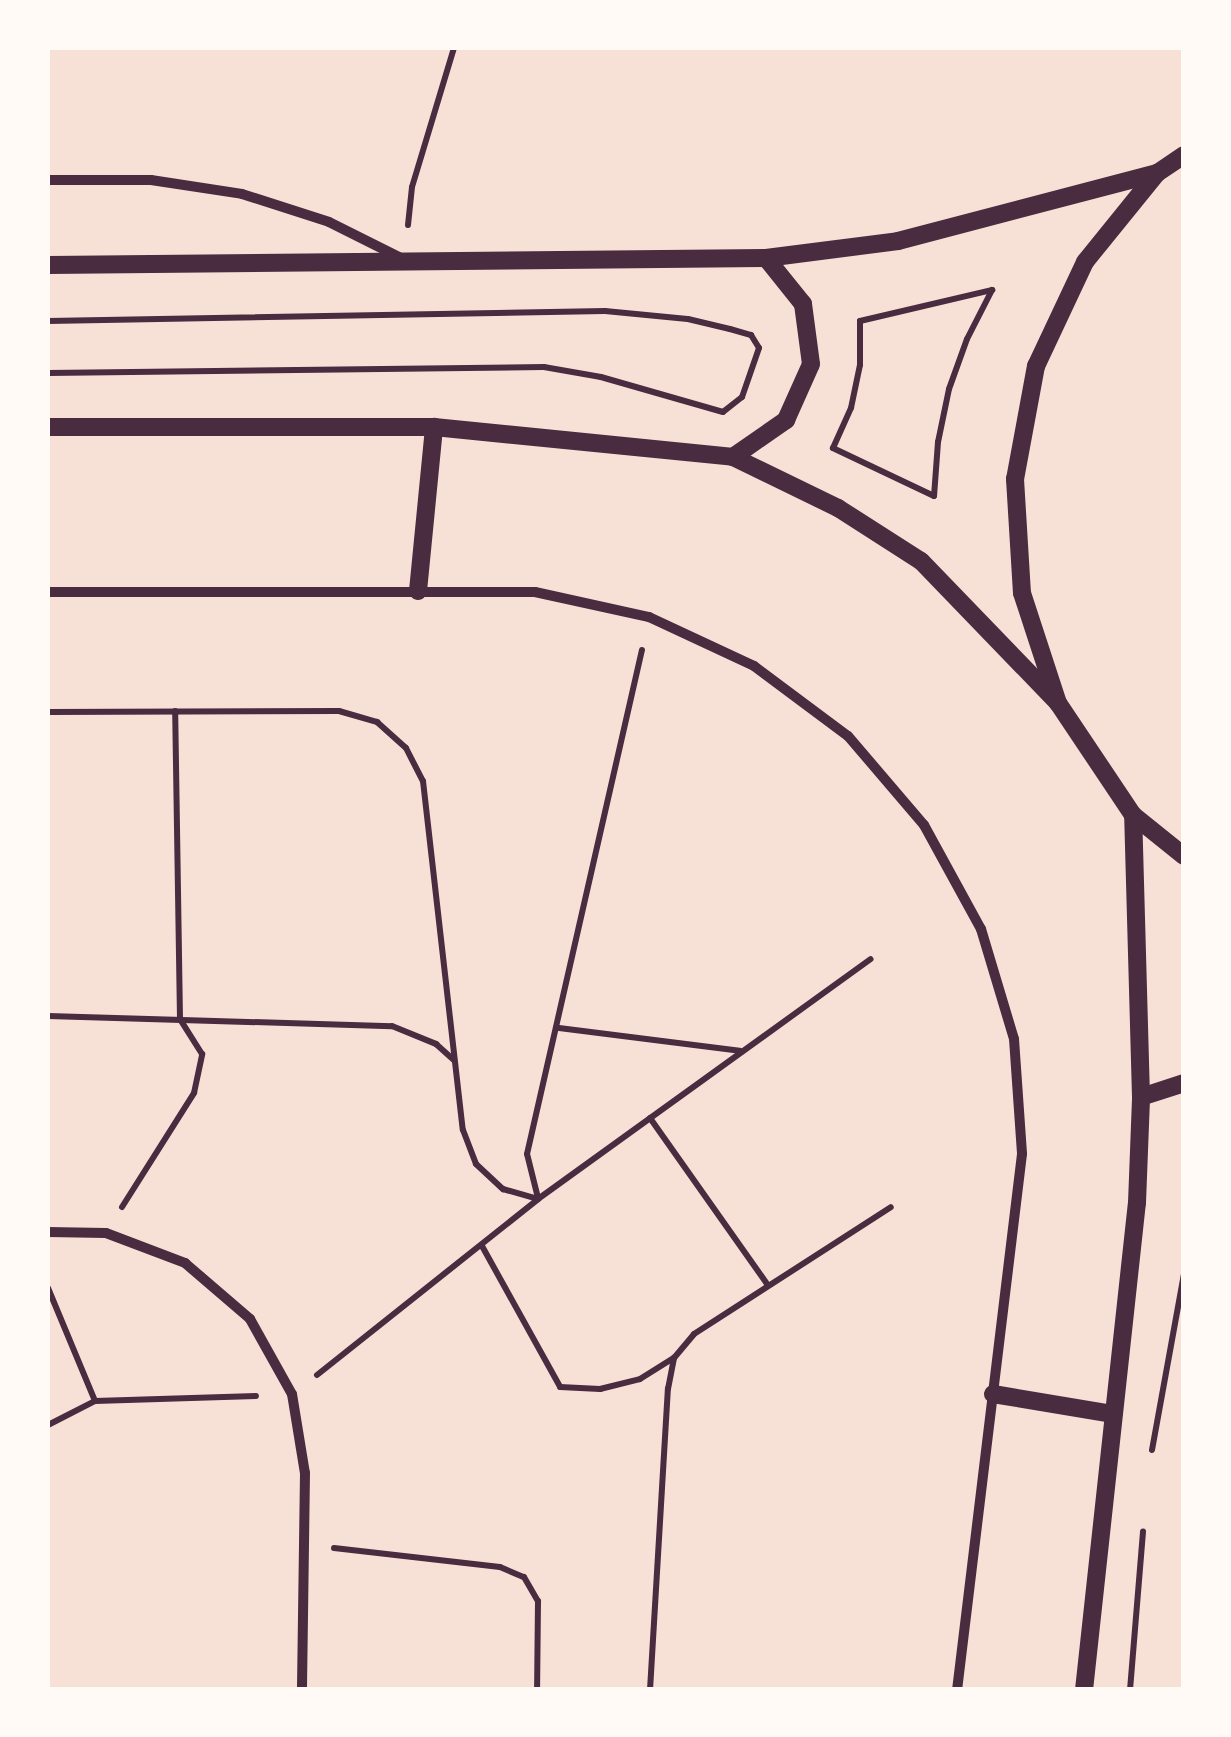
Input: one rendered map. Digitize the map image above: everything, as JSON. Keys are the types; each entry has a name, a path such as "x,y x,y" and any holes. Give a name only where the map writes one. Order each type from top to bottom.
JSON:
{"street":[{"path":"1058,703 1022,593 1015,479 1036,366 1084,262 1158,173 1184,155"},
{"path":"48,266 766,258 898,242 1158,173"},
{"path":"48,180 151,180 242,194 329,222 410,263"},
{"path":"734,457 786,420 811,364 804,304 766,258"},
{"path":"48,427 434,427 734,457 838,508 920,561 1058,703 1133,815 1184,856"},
{"path":"418,591 434,427"},
{"path":"48,592 535,592 649,617 754,666 848,736 924,825 981,929 1014,1039 1022,1154 957,1690"},
{"path":"1084,1690 1138,1203 1141,1097 1133,815"},
{"path":"1141,1097 1184,1083"},
{"path":"48,1232 106,1233 186,1263 250,1319 292,1394 304,1473 302,1690"},
{"path":"993,1394 1113,1414"}],"path":[{"path":"410,263 408,212 412,188 454,48"},
{"path":"992,290 949,389 938,442 934,496 833,448 851,408 860,365 860,321 992,290"},
{"path":"48,321 605,311 688,319 730,329 751,335 759,348 742,398 723,412 544,367 48,373"},
{"path":"538,1199 527,1154 559,1028 649,617"},
{"path":"48,712 339,711 376,722 406,748 423,782 463,1130 476,1164 503,1189 538,1199"},
{"path":"106,1233 194,1093 202,1054 180,1019 175,712"},
{"path":"48,1424 95,1401 292,1394 538,1199 871,959"},
{"path":"48,1016 392,1026 436,1044 454,1060"},
{"path":"559,1028 742,1051"},
{"path":"650,1118 768,1285"},
{"path":"482,1246 560,1387 600,1389 626,1382 674,1358 694,1334 890,1207"},
{"path":"1148,1470 1184,1274"},
{"path":"48,1288 95,1401"},
{"path":"650,1690 668,1389 674,1358"},
{"path":"1130,1690 1143,1530"},
{"path":"305,1545 500,1567 524,1577 538,1601 537,1690"}]}
